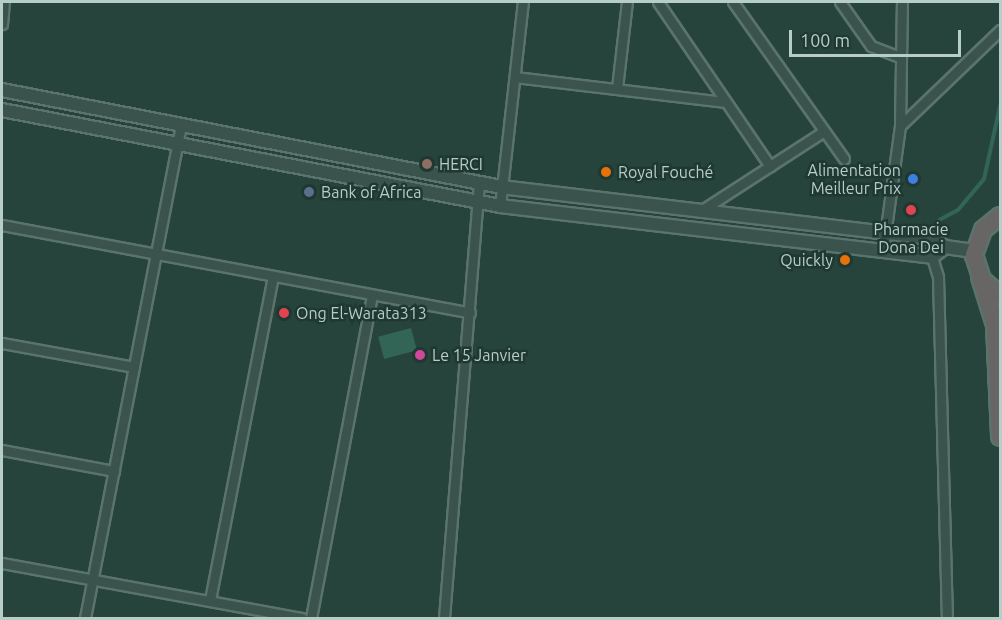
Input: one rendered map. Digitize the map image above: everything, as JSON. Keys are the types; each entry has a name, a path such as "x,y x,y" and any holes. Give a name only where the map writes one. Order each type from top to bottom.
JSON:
{"highway":[{"path":"1000,207 974,251 995,325 1000,437"},
{"path":"980,277 1000,295"}],"street":[{"path":"2,24 4,2"},
{"path":"500,206 523,2"},
{"path":"617,88 627,2"},
{"path":"658,2 770,166"},
{"path":"733,2 844,159"},
{"path":"840,2 871,46 899,57"},
{"path":"883,250 900,126 899,57 902,2"},
{"path":"900,126 1000,30"},
{"path":"515,76 726,102"},
{"path":"2,90 501,187 886,232 930,238 945,247 974,251"},
{"path":"2,111 500,206 932,257 945,247"},
{"path":"85,618 181,125"},
{"path":"702,210 824,131"},
{"path":"444,618 479,183"},
{"path":"2,225 470,313"},
{"path":"932,257 938,277 947,618"},
{"path":"210,600 273,276"},
{"path":"311,618 372,295"},
{"path":"2,343 134,367"},
{"path":"2,450 114,471"},
{"path":"2,563 302,618"}],"shaded area":[{"path":"411,328 417,350 384,359 378,337"}],"waterway":[{"path":"939,220 958,210 984,179 1000,106"}],"place":[{"name":"HERCI","path":"427,164"},
{"name":"Royal Fouché","path":"606,172"},
{"name":"Alimentation Meilleur Prix","path":"913,179"},
{"name":"Bank of Africa","path":"309,192"},
{"name":"Pharmacie Dona Dei","path":"911,210"},
{"name":"Quickly","path":"845,260"},
{"name":"Ong El-Warata313","path":"284,313"},
{"name":"Le 15 Janvier","path":"420,355"}]}
